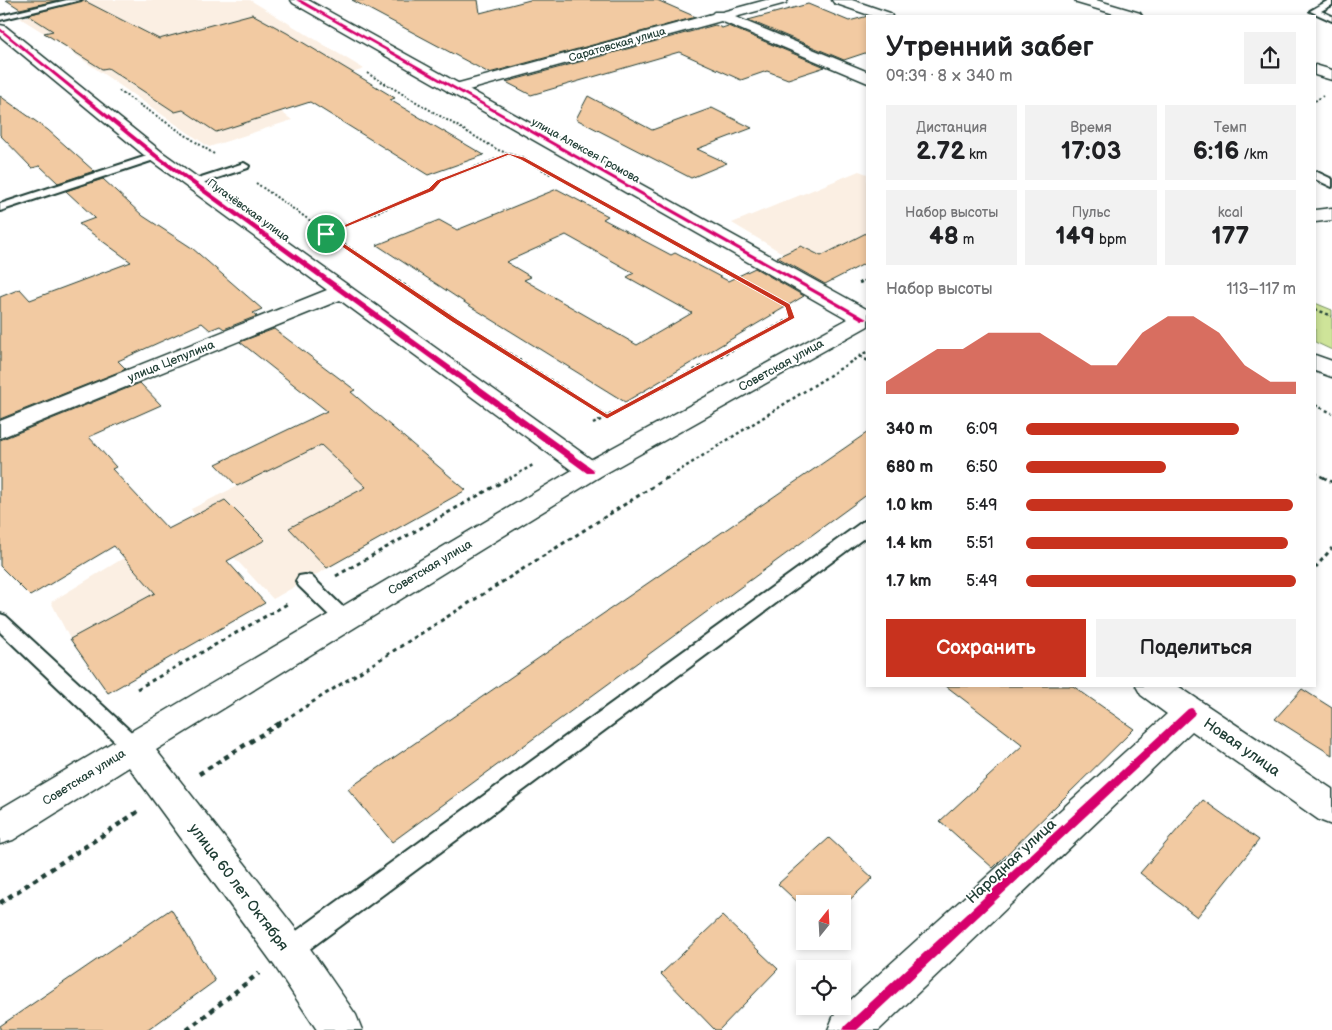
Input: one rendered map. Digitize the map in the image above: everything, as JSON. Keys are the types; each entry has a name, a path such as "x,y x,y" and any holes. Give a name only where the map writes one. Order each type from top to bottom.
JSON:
{"street":[{"name":"улица Алексея Громова","path":"298,0 866,318"},
{"name":"Саратовская улица","path":"454,89 719,15 781,0"},
{"path":"839,0 881,15"},
{"path":"1082,0 1132,15"},
{"path":"719,15 866,77"},
{"name":"Пугачёвская улица","path":"0,29 156,156 590,471"},
{"path":"1316,70 1332,75"},
{"path":"1316,216 1332,214"},
{"name":"улица Цепулина","path":"0,430 342,292"},
{"name":"Советская улица","path":"0,828 590,471 866,318"},
{"path":"1316,362 1332,370"},
{"name":"Новая улица","path":"1154,687 1332,809"},
{"name":"Народная улица","path":"849,1030 1191,712"},
{"name":"улица 60 лет Октября","path":"133,746 288,951 341,1030"}],"lane":[{"path":"0,18 77,0"},
{"path":"1332,2 1314,11 1332,19"},
{"path":"0,208 156,156"},
{"path":"193,183 240,168"},
{"path":"1316,175 1332,184"},
{"path":"288,951 866,527"},
{"path":"304,581 344,619"},
{"path":"0,621 133,746"}],"path":[{"path":"367,73 498,150 522,158 557,177"},
{"path":"113,86 240,168 326,234 454,320 607,417"},
{"path":"326,234 431,190 439,181 509,154"},
{"path":"593,424 792,318 788,306"},
{"path":"1316,309 1332,316"},
{"path":"199,774 866,352"},
{"path":"859,356 866,360"},
{"path":"1316,405 1332,413"},
{"path":"1316,474 1332,482"},
{"path":"1316,567 1332,548"},
{"path":"0,903 168,792"},
{"path":"187,1030 288,951"}],"shaded area":[{"path":"91,0 250,0 364,69 268,102 292,120 209,147 20,18"},
{"path":"859,171 866,174 866,233 821,256 801,246 784,254 732,223"},
{"path":"358,398 466,490 273,599 195,516 191,509 237,486 216,464"},
{"path":"188,519 223,557 70,639 51,602"}],"green space":[{"path":"1316,303 1332,310 1332,350 1316,342"}],"building":[{"path":"6,0 59,0 20,9"},
{"path":"83,0 159,39 252,14 395,98 390,100 484,155 428,175 310,102 216,132 183,110 175,112 108,68 102,69 44,33 53,31 28,15"},
{"path":"352,0 478,0 480,13 530,0 657,0 696,17 489,73"},
{"path":"808,4 849,21 866,17 866,53 844,60 748,20"},
{"path":"715,25 722,28 728,26 825,67 788,79 767,71 741,80 679,52 531,95 506,82"},
{"path":"0,96 48,130 94,171 58,183 40,166 32,168 0,135"},
{"path":"588,96 652,130 712,108 752,128 697,149 727,163 691,178 576,119"},
{"path":"103,179 143,216 192,248 262,309 253,313 257,316 224,329 220,326 210,330 202,323 118,361 126,369 0,419 0,297 20,289 30,300 131,262 79,224 95,218 66,191"},
{"path":"557,189 608,216 603,219 671,255 675,253 728,281 755,268 804,296 625,402 470,306 377,245 439,220 457,230","holes":["566,235 634,273 627,277 692,313 637,345 524,280 531,277 506,262"]},
{"path":"866,233 866,263 825,284 777,257 801,246 821,256"},
{"path":"274,329 355,390 351,392 466,490 327,568 289,528 366,487 321,445 237,486 216,464 327,411 240,342"},
{"path":"140,383 161,405 89,437 116,467 112,469 168,529 225,500 265,540 227,561 265,603 108,693 70,639 155,593 114,546 30,596 0,566 0,440"},
{"path":"866,433 866,495 392,842 348,789"},
{"path":"947,687 1074,687 1134,729 993,868 940,821 1023,745"},
{"path":"1302,689 1332,708 1332,755 1275,719"},
{"path":"1203,800 1259,840 1197,917 1140,873"},
{"path":"829,838 873,878 851,899 851,895 796,895 796,901 778,884"},
{"path":"171,909 215,981 148,1030 0,1030 0,1026"},
{"path":"722,916 778,969 719,1030 715,1030 661,974"}],"cycle path":[{"path":"298,0 864,319"},
{"path":"0,29 156,156 590,471"},
{"path":"849,1030 1191,712"}],"route":[{"path":"509,154 522,158 788,306 792,318 607,417 454,320 326,234 431,190 439,181 509,154"}]}
